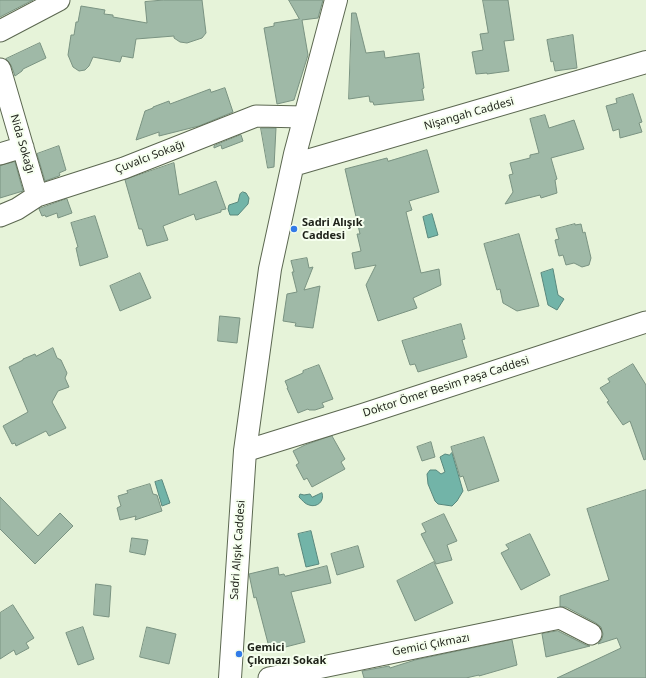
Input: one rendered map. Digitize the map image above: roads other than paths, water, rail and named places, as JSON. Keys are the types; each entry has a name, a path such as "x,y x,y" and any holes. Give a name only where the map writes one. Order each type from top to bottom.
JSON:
{"street":[{"path":"0,31 59,0"},
{"name":"Sadri Alışık Caddesi","path":"230,678 245,451 270,269 292,165 336,0"},
{"name":"Nişangah Caddesi","path":"292,165 646,62"},
{"name":"Nida Sokağı","path":"0,69 37,196"},
{"name":"Çuvalcı Sokağı","path":"0,216 17,209 37,196 124,168 256,116 305,117"},
{"path":"0,154 23,147"},
{"name":"Doktor Ömer Besim Paşa Caddesi","path":"245,451 364,414 646,322"},
{"name":"Gemici Çıkmazı","path":"269,678 560,618 591,634"}],"water":[{"path":"243,192 246,193 249,198 248,204 238,215 230,215 228,209 229,205 238,202 240,194"},
{"path":"432,214 438,235 428,238 423,217"},
{"path":"553,269 558,295 564,299 557,310 548,305 541,273"},
{"path":"452,453 463,491 452,506 438,504 435,501 428,484 427,474 430,470 436,470 441,474 445,472 440,457 445,454 449,455"},
{"path":"162,480 170,503 162,506 155,482"},
{"path":"322,493 323,496 320,503 315,506 304,502 299,497 300,494 310,494 312,497"},
{"path":"311,531 319,564 306,567 298,534"}],"place":[{"name":"Sadri Alışık Caddesi","path":"294,229"},
{"name":"Gemici Çıkmazı Sokak","path":"239,654"}]}
